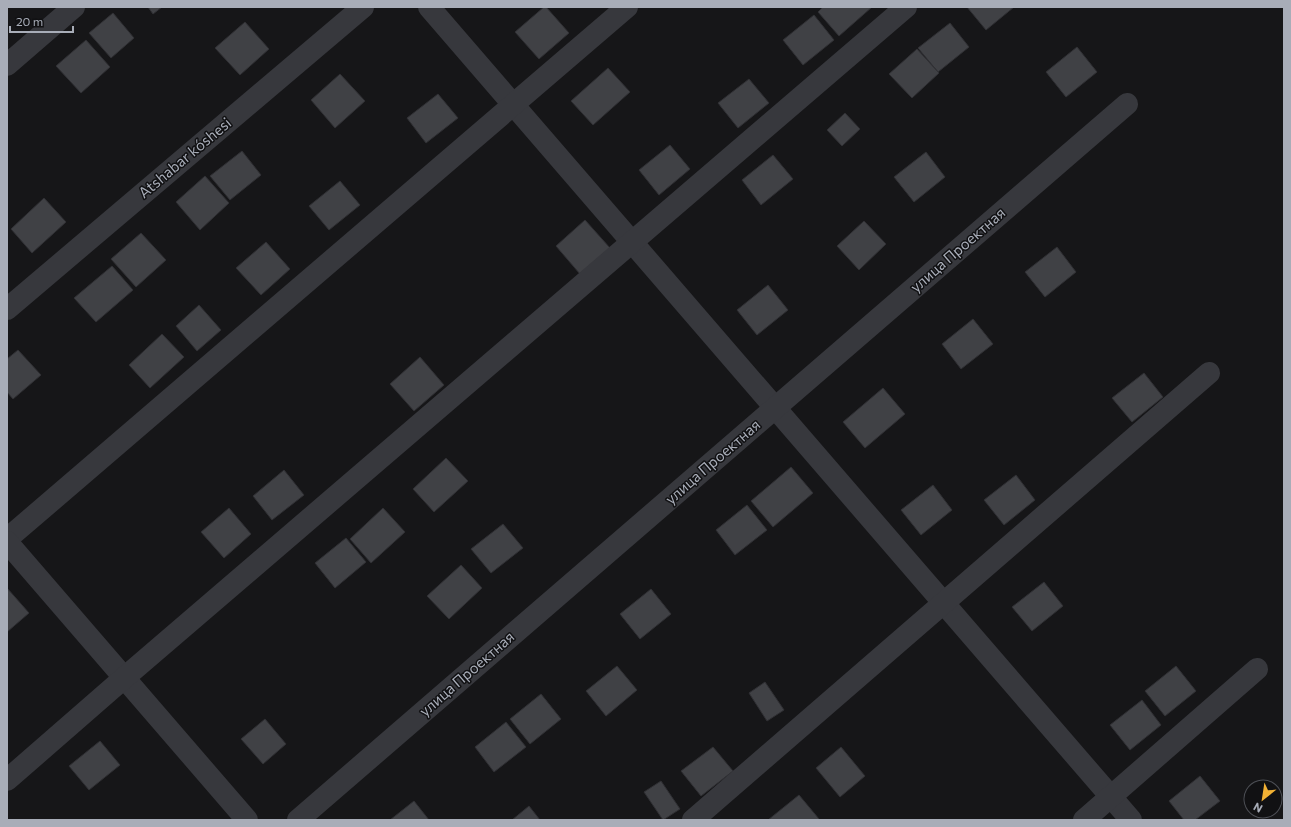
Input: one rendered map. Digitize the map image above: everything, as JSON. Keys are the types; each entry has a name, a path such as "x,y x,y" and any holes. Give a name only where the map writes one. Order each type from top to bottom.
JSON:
{"street":[{"path":"7,65 74,7"},
{"name":"Atshabar kóshesi","path":"7,309 363,7"},
{"path":"428,7 1131,820"},
{"path":"7,538 627,7"},
{"path":"7,780 906,7"},
{"name":"улица Проектная","path":"298,820 1127,104"},
{"path":"693,820 1209,373"},
{"path":"7,542 247,820"},
{"path":"1084,820 1257,669"}],"building":[{"path":"148,7 162,7 153,14"},
{"path":"544,7 546,7 569,33 539,59 515,32"},
{"path":"823,7 872,7 839,36 818,12"},
{"path":"967,7 1014,7 986,30"},
{"path":"113,13 134,38 111,58 89,33"},
{"path":"814,15 834,40 803,65 783,40"},
{"path":"245,22 269,49 240,75 215,48"},
{"path":"950,23 969,47 938,72 918,48"},
{"path":"86,40 110,67 81,93 56,66"},
{"path":"1077,47 1097,72 1066,97 1046,72"},
{"path":"917,49 939,73 912,98 889,74"},
{"path":"608,68 630,92 593,125 571,101"},
{"path":"340,74 365,101 335,128 311,100"},
{"path":"749,79 769,103 738,128 718,103"},
{"path":"438,94 458,118 426,143 407,118"},
{"path":"845,113 860,129 842,146 827,130"},
{"path":"670,145 690,169 659,195 639,170"},
{"path":"242,151 261,175 230,200 210,176"},
{"path":"926,152 945,177 914,202 894,177"},
{"path":"773,155 793,179 761,205 742,180"},
{"path":"205,176 229,203 200,230 176,202"},
{"path":"340,181 360,205 329,230 309,206"},
{"path":"44,198 66,222 32,253 11,229"},
{"path":"585,220 610,248 580,274 556,246"},
{"path":"864,221 886,244 859,270 837,246"},
{"path":"141,233 166,260 136,287 111,259"},
{"path":"266,242 290,269 261,295 236,268"},
{"path":"1057,247 1076,272 1045,297 1025,272"},
{"path":"112,266 133,290 96,322 74,298"},
{"path":"768,285 788,310 757,335 737,310"},
{"path":"199,305 221,330 197,351 176,326"},
{"path":"973,319 993,344 961,369 942,344"},
{"path":"162,334 184,357 150,388 129,365"},
{"path":"18,350 41,375 13,399 7,392 7,359"},
{"path":"420,357 444,385 414,411 390,384"},
{"path":"1144,373 1163,397 1132,422 1112,398"},
{"path":"883,388 905,414 865,448 843,422"},
{"path":"446,458 468,481 434,512 413,489"},
{"path":"791,467 813,493 773,527 751,501"},
{"path":"284,470 304,495 272,520 253,496"},
{"path":"1016,475 1035,500 1004,525 984,500"},
{"path":"933,485 952,510 921,535 901,510"},
{"path":"747,505 767,530 735,555 716,530"},
{"path":"229,508 251,534 224,558 201,532"},
{"path":"383,508 405,532 371,563 350,539"},
{"path":"503,524 523,548 491,573 471,549"},
{"path":"346,538 366,562 335,588 315,563"},
{"path":"461,565 482,588 449,619 427,596"},
{"path":"1044,582 1063,606 1032,631 1012,607"},
{"path":"7,588 29,613 7,632"},
{"path":"651,589 671,614 640,639 620,614"},
{"path":"617,666 637,690 606,716 586,691"},
{"path":"1176,666 1196,691 1165,716 1145,691"},
{"path":"765,682 784,710 767,721 749,693"},
{"path":"541,694 561,719 530,744 510,719"},
{"path":"1142,700 1161,725 1130,750 1110,725"},
{"path":"265,719 286,744 263,764 241,739"},
{"path":"506,722 526,747 494,772 475,747"},
{"path":"100,741 120,765 89,790 69,766"},
{"path":"713,747 733,771 701,796 681,771"},
{"path":"841,747 865,776 840,797 816,768"},
{"path":"1200,776 1220,801 1195,820 1184,820 1169,801"},
{"path":"661,781 680,809 663,820 644,792"},
{"path":"799,795 819,819 768,820"},
{"path":"414,801 429,820 390,820"},
{"path":"529,806 540,820 512,820"}]}
